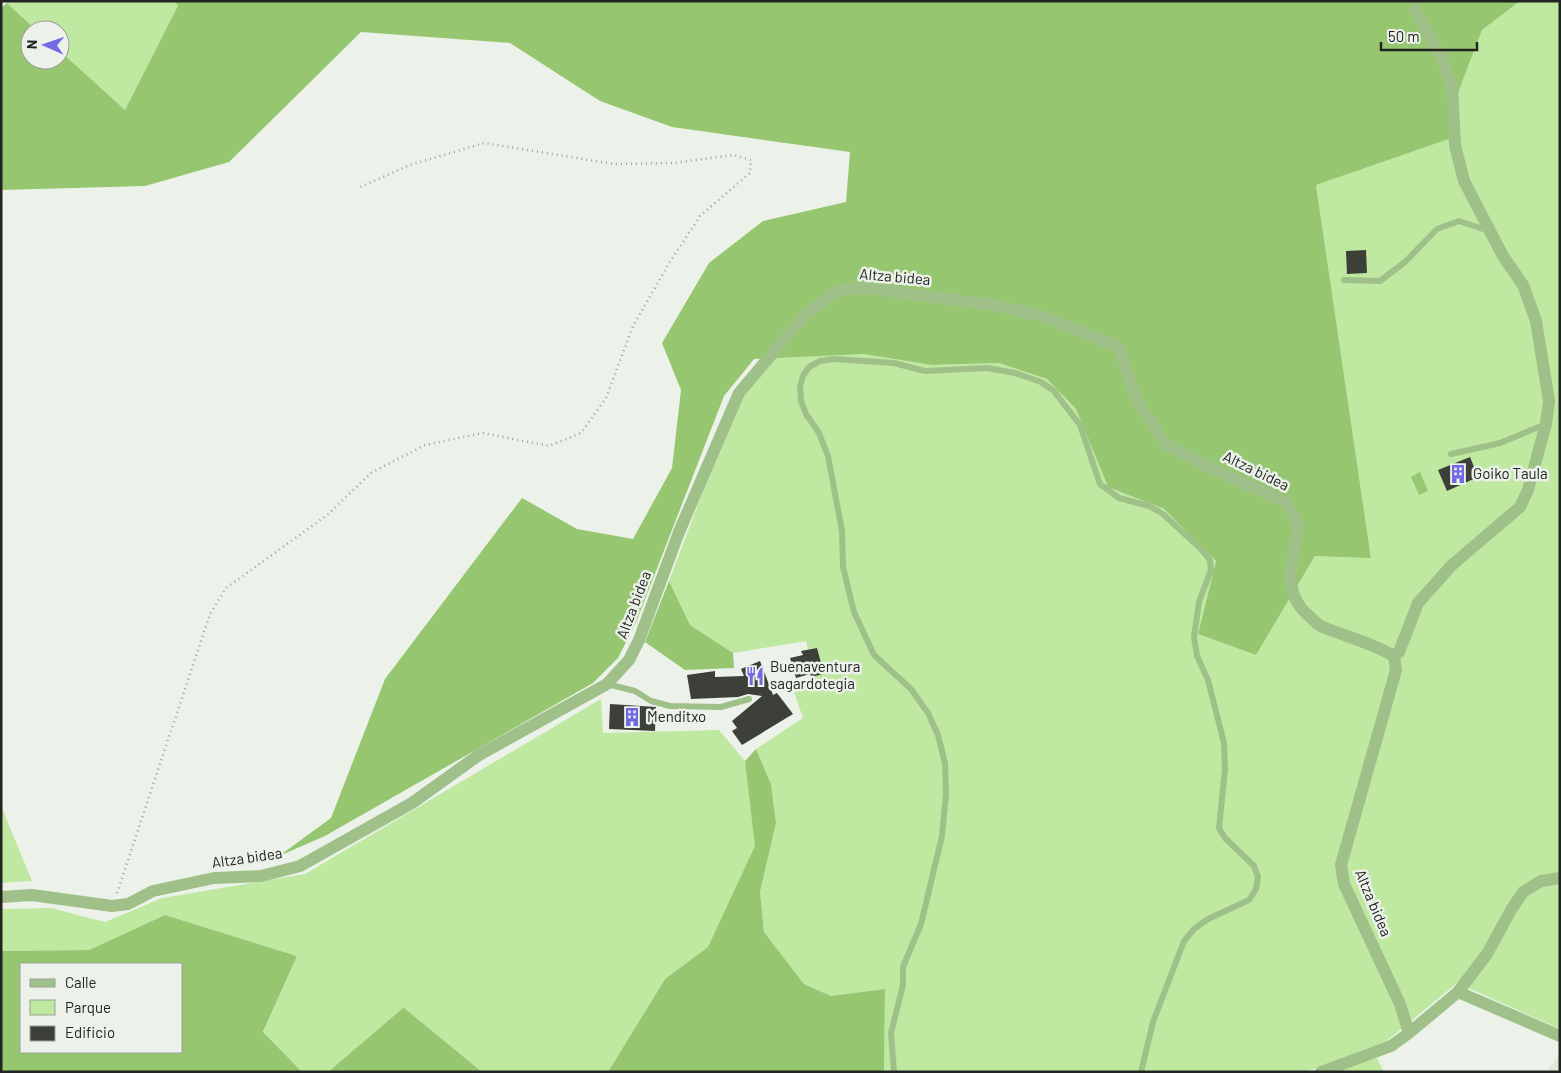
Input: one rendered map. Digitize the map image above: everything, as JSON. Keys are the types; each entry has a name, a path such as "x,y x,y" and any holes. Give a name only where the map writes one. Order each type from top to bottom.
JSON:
{"street":[{"path":"1394,656 1399,652 1418,603 1452,565 1520,507 1528,490 1546,424 1549,401 1536,321 1523,285 1490,231 1464,181 1455,145 1452,87 1442,58 1415,10"},
{"name":"Altza bidea","path":"1,897 32,895 112,906 128,904 139,897 162,889 214,878 260,876 300,866 412,803 478,755 607,684 629,660 639,640 679,532 739,393 804,316 839,290 868,288 1008,308 1045,317 1119,348 1136,399 1166,444 1203,464 1287,503 1299,526 1291,559 1290,584 1300,608 1320,626 1380,647 1394,656 1396,670 1341,865 1344,884 1400,1004 1410,1033"},
{"path":"1322,1072 1391,1046 1410,1033 1458,992 1487,954 1510,910 1523,892 1541,881 1560,878"},
{"path":"1458,992 1560,1036"}],"lane":[{"path":"1344,280 1380,281 1405,262 1436,229 1459,221 1490,231"},
{"path":"894,1072 891,1033 903,985 903,967 922,924 942,836 946,794 945,763 938,735 928,713 911,689 874,655 854,612 843,566 842,531 828,456 819,433 806,414 801,401 800,387 803,376 809,367 820,361 834,359 894,362 925,371 987,368 1015,372 1041,382 1054,391 1080,425 1100,484 1118,498 1149,506 1163,514 1202,549 1210,560 1211,570 1199,602 1194,637 1197,656 1208,680 1224,743 1225,769 1219,828 1225,838 1254,866 1258,877 1256,890 1249,900 1208,919 1194,929 1184,941 1153,1022 1141,1072"},
{"path":"1450,454 1500,443 1546,424"},
{"path":"607,684 635,691 651,701 670,706 721,707 749,699"}],"path":[{"path":"112,906 210,614 226,588 326,516 371,473 425,445 483,433 550,446 581,433 606,398 633,326 668,265 700,216 750,173 751,160 734,155 673,163 614,164 484,143 410,165 358,188"}],"shaded area":[{"path":"175,1 1520,1 1482,30 1458,93 1449,139 1316,185 1371,558 1315,556 1256,655 1198,634 1216,561 1164,509 1108,487 1076,409 1047,379 999,363 931,365 864,354 754,359 724,396 637,620 618,658 593,683 325,836 279,856 331,818 385,679 522,498 577,529 633,539 672,468 681,390 662,343 709,263 763,221 846,202 850,152 672,127 600,101 510,43 361,32 229,162 145,186 1,190 1,8 7,3 25,20 20,20 20,70 70,70 70,60 125,110 178,6"},
{"path":"1420,472 1428,491 1419,495 1411,477"},
{"path":"669,581 690,625 733,653 734,668 685,670 645,642"},
{"path":"756,749 771,784 776,823 760,892 764,932 804,984 831,996 885,989 884,1072 608,1072 665,979 708,947 755,846 745,761"},
{"path":"165,915 297,956 263,1032 302,1072 1,1072 1,951 89,950"},
{"path":"404,1008 482,1072 328,1072"},
{"path":"1560,1054 1560,1072 1546,1072"}],"green space":[{"path":"8,1 175,1 179,6 125,110 70,60 70,20 25,20 7,3"},
{"path":"1520,1 1560,1 1560,1029 1457,983 1383,1044 1305,1072 884,1072 885,989 831,996 804,984 764,932 760,892 776,823 771,784 756,749 803,718 794,692 816,685 806,641 733,653 690,625 669,581 702,494 744,397 774,358 864,354 931,365 999,363 1047,379 1076,409 1108,487 1164,509 1216,561 1198,634 1256,655 1315,556 1371,557 1316,185 1449,139 1458,93 1482,30"},
{"path":"601,699 603,733 719,730 745,761 756,846 708,947 665,979 608,1072 482,1072 403,1008 328,1072 302,1072 263,1033 297,956 165,915 89,950 1,951 1,909 51,908 105,922 162,898 305,874"},
{"path":"1,806 32,881 1,883"},
{"path":"1377,1058 1384,1072 1333,1072"}],"building":[{"path":"1366,250 1367,273 1347,274 1346,251"},
{"name":"Goiko Taula","path":"1470,457 1478,477 1447,491 1438,470"},
{"path":"817,648 824,674 811,677 810,674 796,678 790,658 803,655 801,651"},
{"path":"760,661 773,695 777,693 793,714 742,745 732,731 737,728 732,721 762,696 748,694 738,697 691,699 687,675 715,671 715,677 744,676 741,669"},
{"name":"Menditxo","path":"610,704 656,707 655,731 609,729"}],"place":[{"name":"Goiko Taula","path":"1458,474"},
{"name":"Buenaventura sagardotegia","path":"755,676"},
{"name":"Menditxo","path":"632,717"}]}
